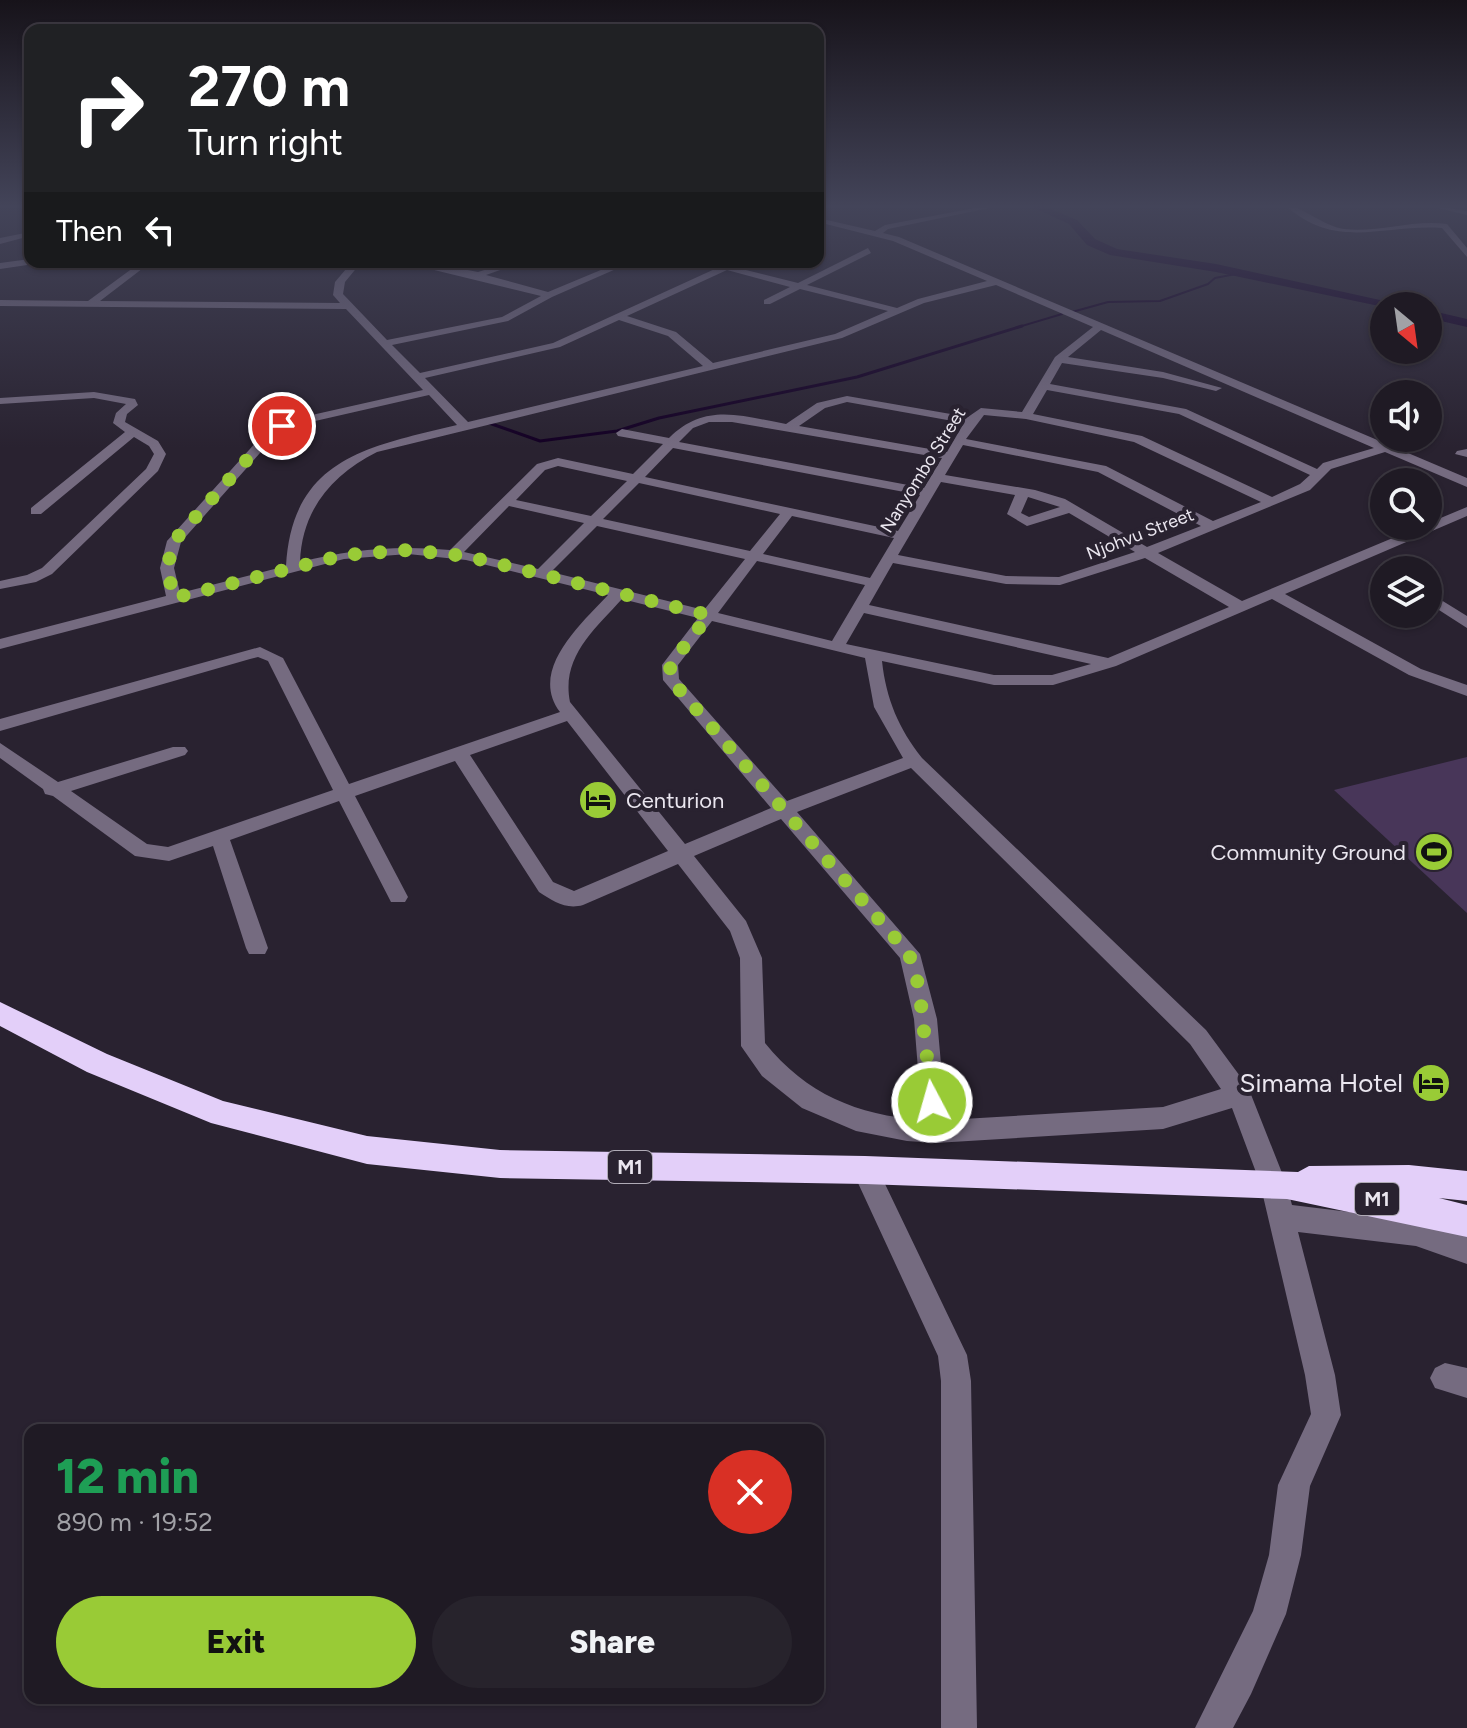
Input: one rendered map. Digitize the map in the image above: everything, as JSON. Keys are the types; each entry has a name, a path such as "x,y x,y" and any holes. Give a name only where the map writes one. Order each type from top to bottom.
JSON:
{"highway":[{"name":"M1","path":"0,1013 97,1063 221,1114 367,1150 500,1164 865,1170 1280,1184 1325,1179 1409,1180 1467,1186"},
{"name":"M1","path":"1280,1184 1330,1195 1384,1199 1467,1221"}],"street":[{"path":"92,302 113,287"},
{"path":"338,287 346,306 464,425"},
{"path":"519,287 549,295"},
{"path":"383,344 499,321 569,287"},
{"path":"417,377 540,350 684,287"},
{"path":"767,302 798,287"},
{"path":"807,287 898,311"},
{"path":"293,567 292,543 299,518 344,466 383,445 854,332 927,299 977,287"},
{"path":"1007,287 1370,441"},
{"path":"0,303 346,306"},
{"path":"620,317 672,334 712,368"},
{"path":"1026,416 1059,359 1100,326"},
{"path":"1059,359 1210,385 1363,454"},
{"path":"1042,386 1182,411 1316,473"},
{"path":"174,598 167,568 174,541 271,433 298,421 432,391"},
{"path":"0,415 7,400 94,395 131,401 132,405 122,413 119,423 158,449 159,459 152,471 54,566 31,579 0,585"},
{"path":"788,428 821,405 847,399 971,421"},
{"name":"Nanyombo Street","path":"836,647 971,421 985,411 1026,416 1150,443 1272,502"},
{"path":"540,575 689,425 708,418 732,418 950,456"},
{"path":"36,511 132,432"},
{"path":"622,433 928,493"},
{"path":"959,441 1102,469 1210,525"},
{"name":"Njohvu Street","path":"890,558 1006,580 1044,583 1076,577 1272,502 1305,487 1316,473 1371,452"},
{"path":"1395,452 1467,483"},
{"path":"454,554 541,467 551,463 903,536"},
{"path":"937,478 1023,492 1072,508 1241,607"},
{"path":"1023,492 1014,514 1027,522 1072,508"},
{"path":"508,502 875,583"},
{"path":"0,644 293,567 377,551 454,554 873,656 1016,682 1073,676 1110,663 1467,511"},
{"path":"788,512 670,665 671,680 909,954 916,971 923,1012 935,1132"},
{"path":"1449,519 1467,527"},
{"path":"1272,593 1415,672 1467,691"},
{"path":"618,594 569,649 560,666 557,684 570,714 739,927 754,979 750,1034 761,1057 832,1114 897,1130 935,1132 1163,1118 1239,1095"},
{"path":"1442,606 1467,623"},
{"path":"860,608 1110,663"},
{"path":"0,725 260,652 275,658 398,897"},
{"path":"873,656 875,685 883,714 913,761 1178,1015 1214,1056 1239,1095 1280,1184 1280,1217 1320,1375 1326,1415 1294,1485 1285,1555 1269,1614 1239,1682 1213,1728"},
{"path":"0,749 52,790 142,851 154,854 186,850 570,714"},
{"path":"52,790 179,751"},
{"path":"459,753 553,894 564,898 588,895 786,809 913,761"},
{"path":"220,838 257,948"},
{"path":"865,1170 952,1355 956,1381 959,1728"},
{"path":"1280,1217 1416,1233 1467,1250"}],"shaded area":[{"name":"Community Ground","path":"1467,757 1467,913 1334,790"}],"waterway":[{"path":"1072,312 1108,302 1160,301 1201,287"},
{"path":"1306,287 1370,300"},
{"path":"1015,328 1062,314"},
{"path":"1442,317 1467,323"},
{"path":"489,423 540,441 617,431 659,418 857,377 1022,326"}],"place":[{"name":"Centurion","path":"598,800"},
{"name":"Community Ground","path":"1434,852"},
{"name":"Simama Hotel","path":"1431,1083"}],"route":[{"path":"282,426 271,433 174,541 167,568 174,598 344,555 408,550 466,556 709,615 670,665 671,680 909,954 916,971 923,1012 932,1102"}]}
